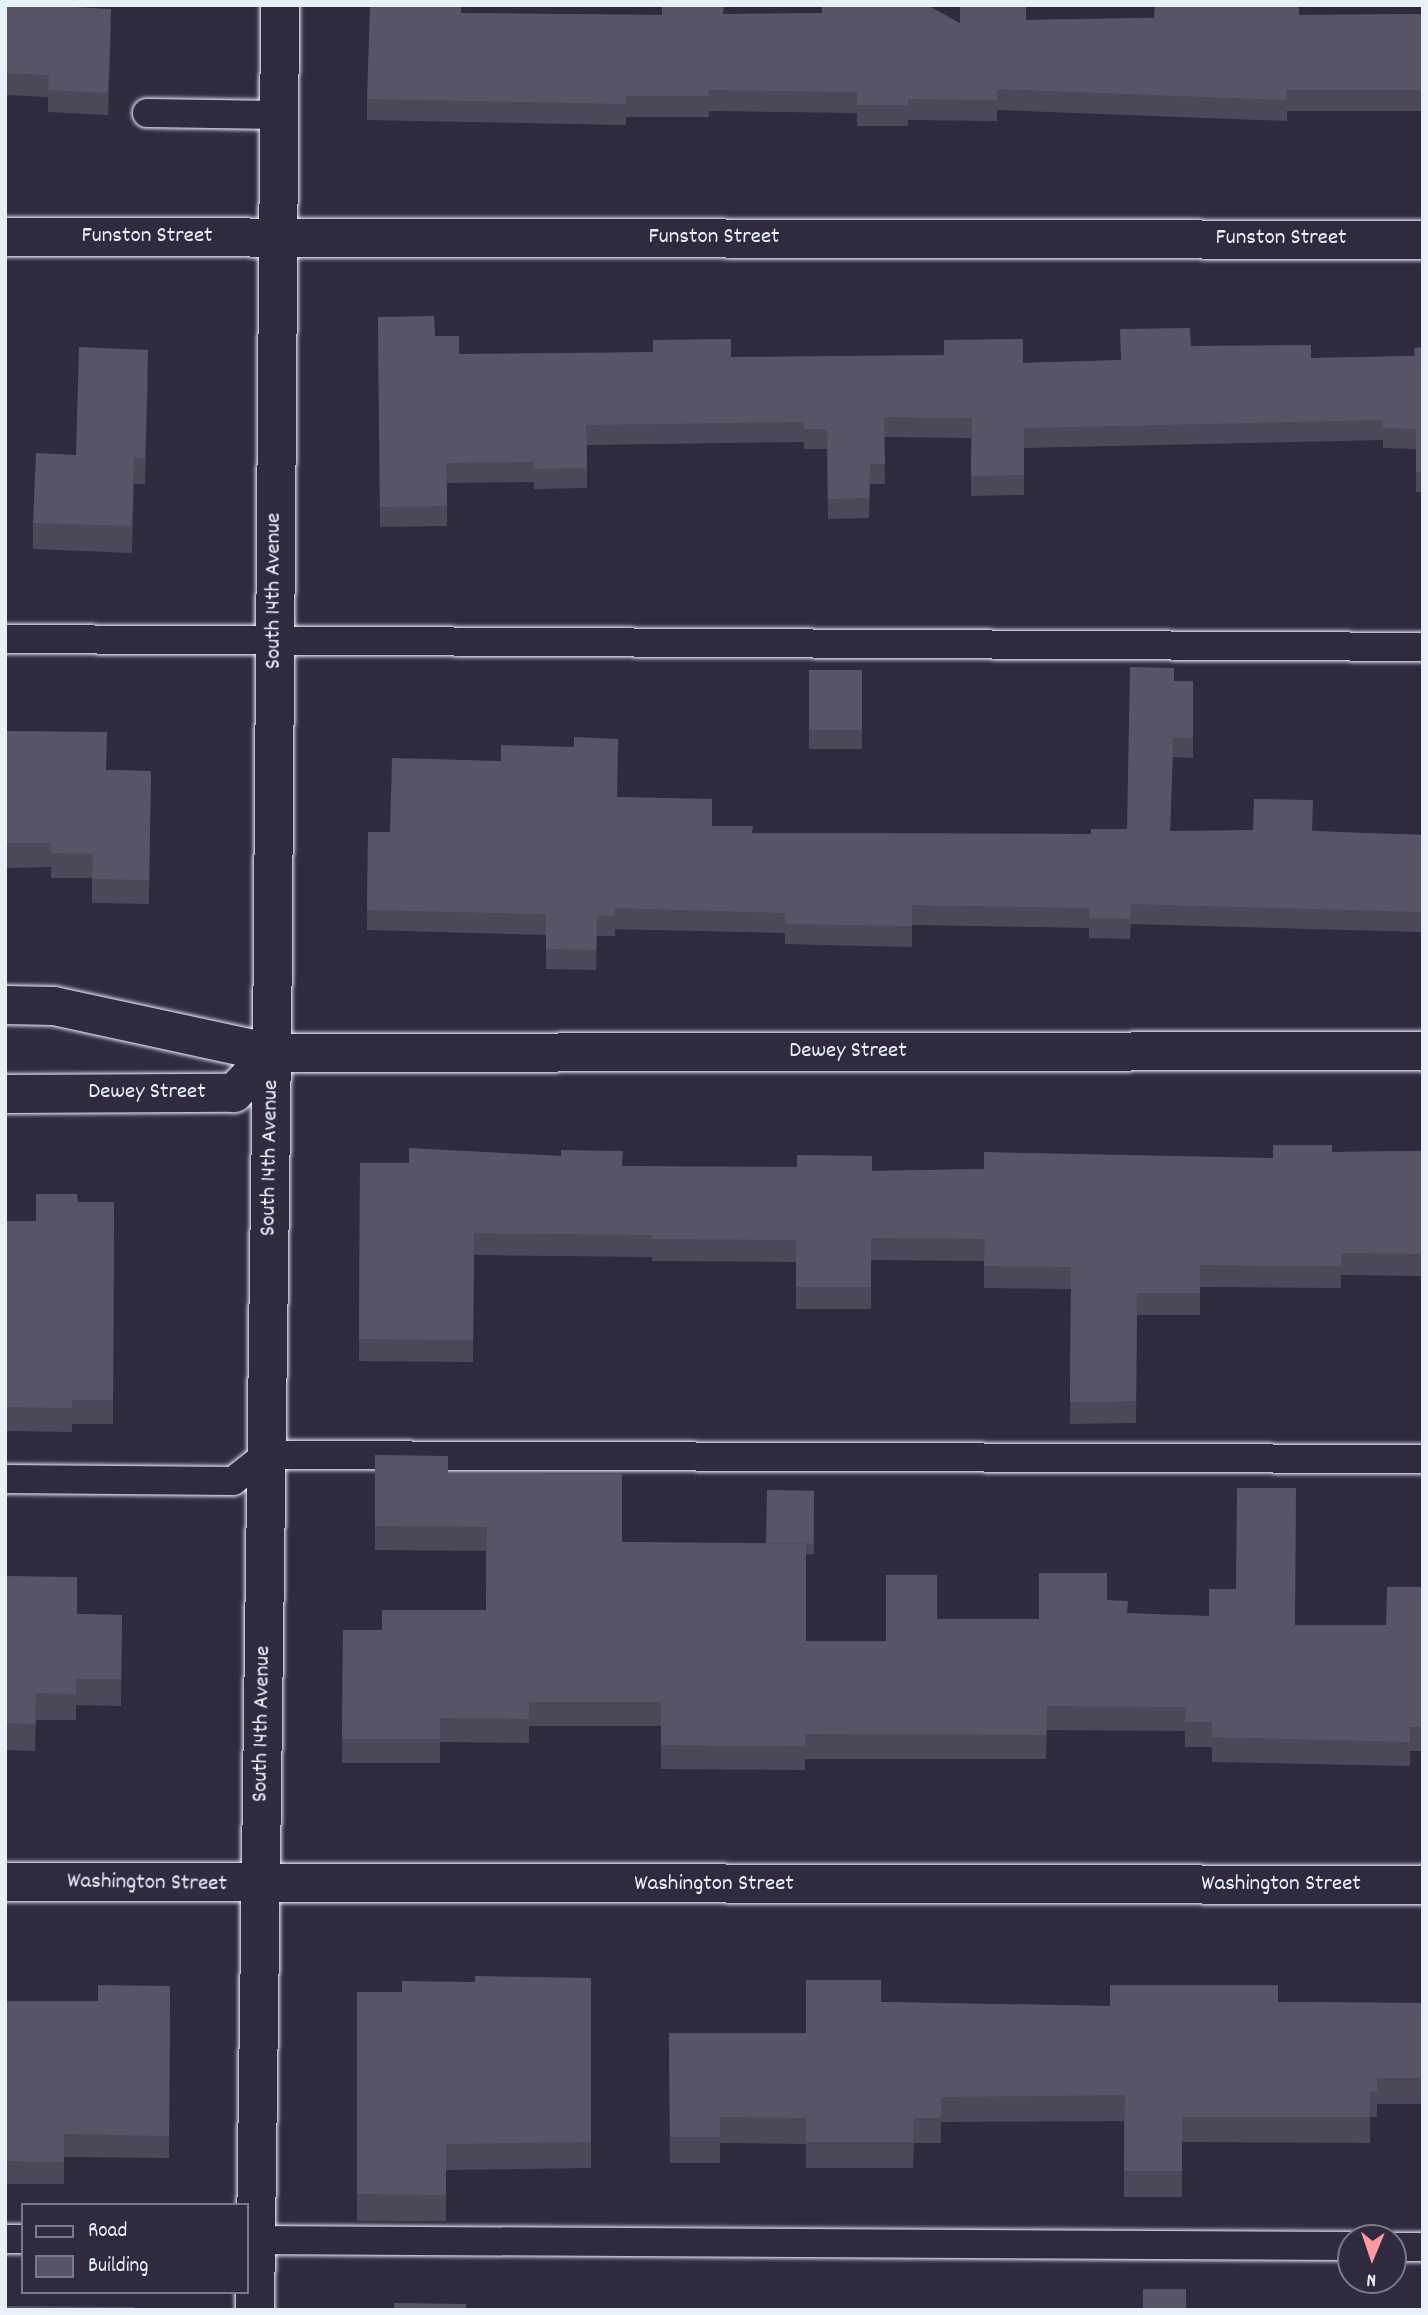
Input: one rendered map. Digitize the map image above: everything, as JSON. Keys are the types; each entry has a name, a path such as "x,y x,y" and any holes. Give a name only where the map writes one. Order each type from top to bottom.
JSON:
{"street":[{"name":"South 14th Avenue","path":"256,2310 252,2240 261,1885 272,1053 280,5"},
{"name":"Funston Street","path":"5,237 1423,240"},
{"name":"Dewey Street","path":"5,1005 54,1006 272,1053 1423,1051"},
{"name":"Dewey Street","path":"5,1094 234,1093 272,1053"},
{"name":"Washington Street","path":"5,1882 261,1885 1423,1885"}],"lane":[{"path":"147,113 279,114"},
{"path":"5,639 1423,647"},
{"path":"5,1479 233,1481 266,1455 1423,1459"},
{"path":"252,2240 1337,2246"}],"building":[{"path":"5,5 111,9 108,93 48,90 49,75 5,73"},
{"path":"370,5 461,5 461,13 662,15 662,5 724,5 723,14 822,13 822,5 927,5 960,23 960,5 1026,5 1026,20 1154,18 1155,5 1299,5 1299,15 1422,14 1423,5 1423,90 1286,90 1287,100 997,89 997,100 908,99 908,105 857,105 857,92 708,90 709,96 626,96 626,104 367,99"},
{"path":"434,316 435,336 459,336 459,354 653,352 653,340 731,339 731,357 944,355 944,340 1023,339 1023,363 1121,360 1120,329 1190,328 1191,346 1311,345 1311,358 1415,356 1414,348 1423,347 1423,472 1416,472 1416,429 1383,428 1383,420 1024,428 1024,475 971,476 972,418 884,417 885,464 870,464 869,498 828,499 827,429 804,429 804,422 586,425 587,468 534,469 534,462 446,463 447,506 380,507 378,317"},
{"path":"79,347 148,350 145,458 134,457 132,526 33,523 36,453 76,455"},
{"path":"1130,667 1174,668 1174,681 1193,681 1193,738 1173,737 1170,831 1253,830 1254,799 1313,800 1312,831 1423,835 1423,912 1131,904 1130,919 1089,918 1090,908 912,905 912,926 785,924 785,913 615,908 615,916 597,915 596,950 546,949 546,914 367,910 368,832 390,832 392,758 501,761 501,745 574,747 574,737 618,739 617,797 712,799 712,826 753,826 752,833 1091,834 1091,829 1127,829"},
{"path":"809,670 862,670 862,730 809,730"},
{"path":"5,731 107,732 106,770 151,771 149,880 92,879 93,854 51,853 51,843 5,843"},
{"path":"1273,1145 1332,1145 1332,1152 1423,1151 1423,1254 1341,1253 1341,1266 1200,1265 1200,1293 1137,1293 1136,1401 1070,1402 1071,1267 984,1266 985,1239 871,1238 871,1287 796,1287 796,1240 652,1239 652,1235 474,1233 473,1340 359,1339 360,1163 409,1163 409,1148 561,1156 561,1150 623,1151 622,1166 797,1167 797,1155 872,1156 872,1171 984,1169 984,1152 1273,1158"},
{"path":"36,1194 77,1194 78,1202 114,1202 113,1400 72,1400 72,1408 5,1407 5,1221 36,1221"},
{"path":"375,1455 448,1456 448,1473 622,1474 622,1542 806,1544 806,1641 886,1641 886,1575 937,1575 937,1619 1039,1619 1039,1573 1107,1573 1107,1600 1128,1601 1127,1613 1209,1616 1209,1589 1236,1589 1237,1488 1296,1488 1295,1625 1386,1625 1387,1587 1423,1587 1423,1727 1410,1727 1410,1742 1212,1737 1212,1722 1185,1722 1186,1707 1047,1706 1046,1735 805,1734 805,1746 661,1745 661,1702 529,1702 529,1719 440,1718 440,1739 342,1739 343,1630 382,1630 382,1610 486,1610 487,1527 375,1526"},
{"path":"767,1490 814,1491 813,1544 766,1543"},
{"path":"5,1576 77,1577 77,1614 122,1615 121,1679 76,1679 76,1694 36,1693 35,1724 5,1723"},
{"path":"475,1976 591,1978 591,2142 446,2144 446,2195 357,2194 357,1992 402,1992 402,1981 475,1982"},
{"path":"806,1980 881,1980 881,2002 1110,2006 1110,1985 1278,1985 1278,2002 1423,2003 1423,2078 1377,2078 1377,2092 1370,2091 1370,2117 1182,2117 1182,2171 1124,2171 1125,2095 941,2097 941,2118 914,2118 913,2142 806,2142 806,2118 720,2117 720,2137 670,2137 669,2033 806,2033"},
{"path":"98,1985 170,1986 169,2136 64,2134 64,2162 5,2161 5,2001 98,2001"},
{"path":"1143,2289 1186,2289 1186,2310 1143,2310"},
{"path":"394,2303 466,2304 466,2310 394,2310"},
{"path":"5,2306 134,2307 134,2310 5,2310"}]}
